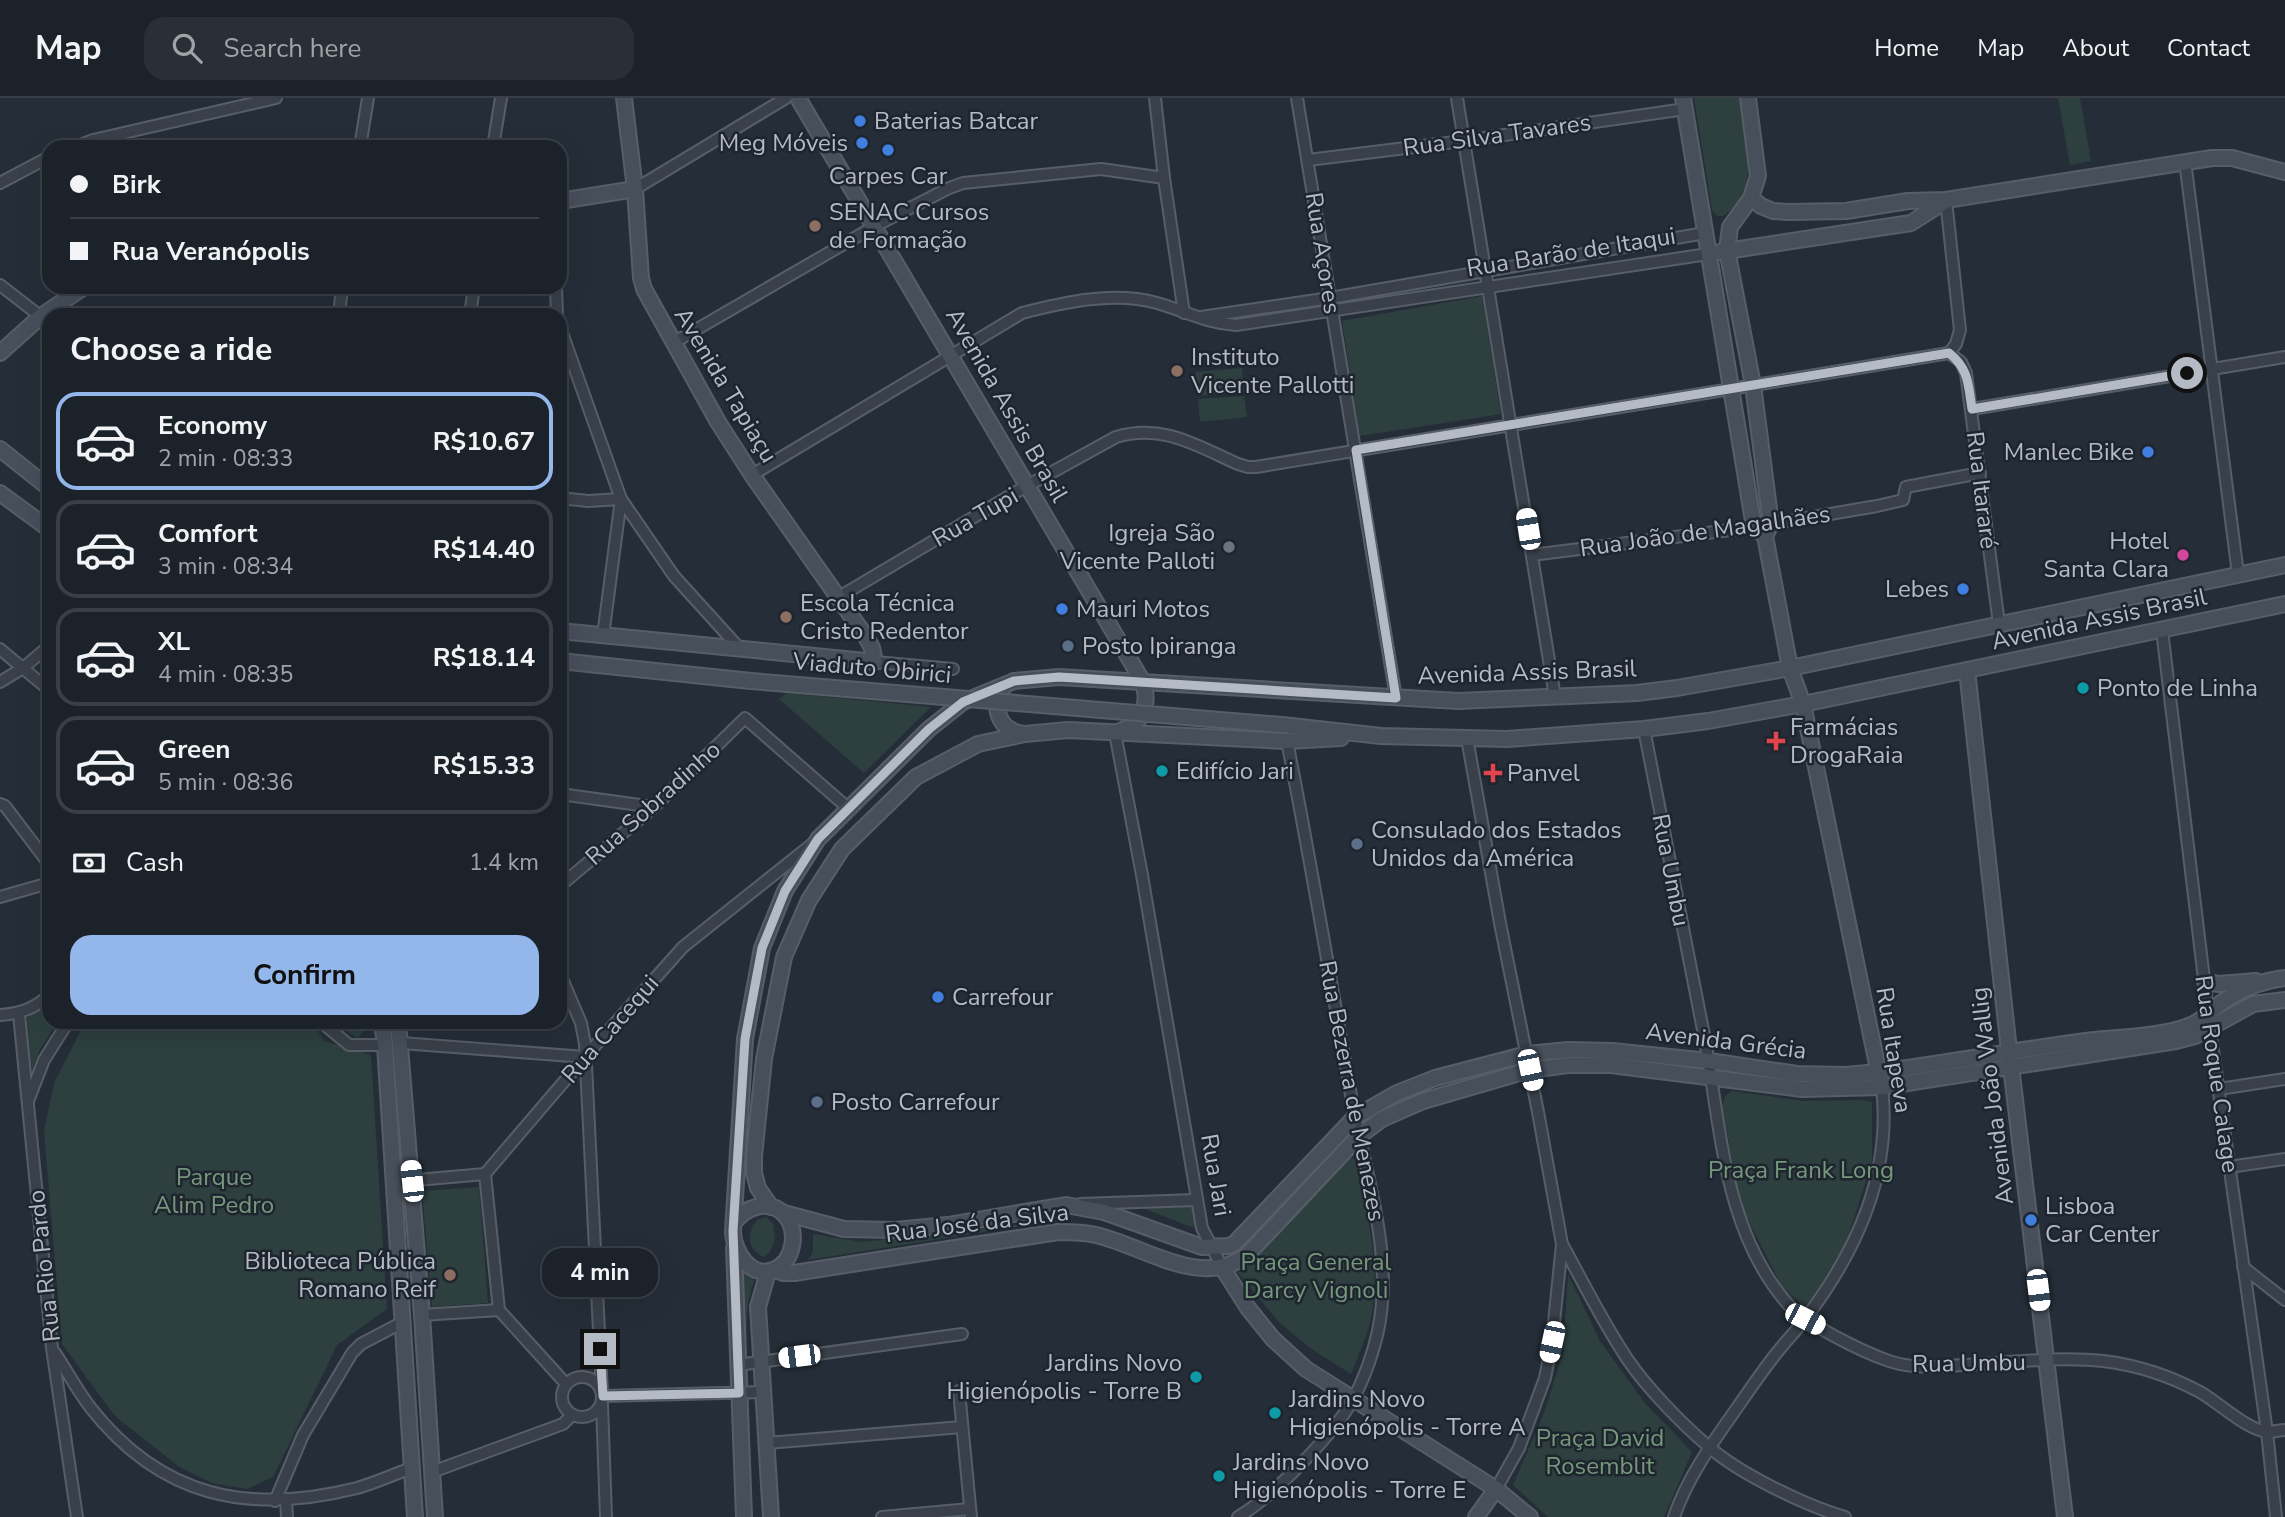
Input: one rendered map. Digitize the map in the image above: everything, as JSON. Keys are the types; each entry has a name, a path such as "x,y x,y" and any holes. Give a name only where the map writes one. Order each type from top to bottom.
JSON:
{"main road":[{"name":"Avenida Tapiaçu","path":"624,98 644,289 673,344 752,475 866,637 875,662"},
{"name":"Avenida Assis Brasil","path":"798,98 1143,682 1458,701 1637,693 1790,668 2285,565"},
{"path":"1748,98 1758,176 1751,198 1730,227 1727,250 1753,385 1763,529"},
{"path":"1684,103 1732,389 1763,529"},
{"name":"Rua Barão de Itaqui","path":"1751,198 1773,211 1846,211 1908,201 1946,200 2213,158 2232,158 2285,172"},
{"path":"567,200 635,189"},
{"name":"Rua Barão de Itaqui","path":"1708,254 1910,222 1946,200"},
{"path":"1908,201 1910,222"},
{"path":"59,308 76,294"},
{"path":"0,353 42,322"},
{"path":"0,449 42,482"},
{"path":"0,494 42,524"},
{"name":"Rua Itapeva","path":"1763,529 1790,668 1803,704 1881,1080"},
{"name":"Avenida Assis Brasil","path":"778,1210 758,1188 754,1173 761,1084 784,957 809,900 842,849 916,777 978,744 1025,734 1068,730 1287,741 1381,736 1507,739 1644,729 1803,704 2285,604"},
{"path":"567,632 875,662"},
{"name":"Viaduto Obirici","path":"567,662 751,681 1282,725"},
{"name":"Avenida João Wallig","path":"1967,670 2065,1517"},
{"path":"744,1517 734,1184 745,1039 762,948 785,891 818,839 929,729 963,702 1014,681 1059,677 1143,682 1147,694 1142,715 1135,724 1115,733"},
{"path":"1014,681 1001,692 998,716 1009,729 1025,734"},
{"name":"Avenida Assis Brasil","path":"1282,725 1381,736"},
{"path":"2205,982 2219,984 2280,978"},
{"name":"Avenida Grécia","path":"2209,1023 2229,997 2280,978"},
{"name":"Avenida Grécia","path":"1222,1267 1235,1264 1247,1256 1359,1136 1393,1113 1423,1101 1530,1070 1568,1065 1611,1065 1802,1089 1881,1080 2173,1031 2209,1023 2253,1004 2285,1000"},
{"path":"383,1029 415,1517"},
{"path":"399,1029 435,1517"},
{"name":"Avenida Grécia","path":"1211,1247 1234,1244 1355,1117 1416,1085 1527,1054 1568,1050 1612,1051 1810,1075 1881,1080"},
{"name":"Rua José da Silva","path":"778,1210 844,1229 886,1230 948,1225 1066,1205 1104,1212 1202,1247 1211,1247"},
{"path":"734,1223 753,1207 778,1210 791,1225 792,1243 786,1261 772,1271 758,1307 763,1392 774,1443 771,1517"},
{"name":"Rua José da Silva","path":"772,1271 794,1273 1078,1231 1098,1235 1195,1268 1222,1267"},
{"path":"734,1243 741,1258 750,1266 760,1271 772,1271"},
{"name":"Rua Jari","path":"1222,1267 1248,1308 1273,1339 1306,1369 1496,1489 1530,1517"},
{"path":"1195,1268 1220,1280 1248,1308"},
{"path":"409,1409 428,1406"},
{"path":"1476,1517 1496,1489"}],"street":[{"path":"93,140 276,98"},
{"path":"361,140 368,98"},
{"path":"495,140 501,98"},
{"path":"635,189 786,98"},
{"path":"1155,98 1184,313"},
{"name":"Rua Açores","path":"1297,98 1396,698"},
{"path":"1457,98 1555,697"},
{"name":"Rua Silva Tavares","path":"1308,160 1464,141 1684,103"},
{"path":"0,183 42,161"},
{"path":"2185,161 2238,574"},
{"path":"673,344 875,226 947,189 978,180 1101,169 1164,178"},
{"path":"1946,200 1961,330 1949,353"},
{"name":"Rua Barão de Itaqui","path":"1198,318 1330,298 1705,233"},
{"path":"1591,253 1593,272"},
{"name":"Rua Barão de Itaqui","path":"752,475 1022,313 1065,302 1125,298 1156,303 1215,324 1236,326 1708,254"},
{"path":"0,285 42,318"},
{"path":"567,347 621,499 674,576 741,650"},
{"name":"Rua Tupi","path":"839,597 1116,437 1141,431 1171,435 1248,467 1949,353"},
{"name":"Rua Itararé","path":"1949,353 1961,362 1966,373 1999,624"},
{"path":"1972,409 2285,357"},
{"name":"Rua João de Magalhães","path":"1532,555 1763,529 1903,500 1906,487 1980,473"},
{"path":"567,498 621,499"},
{"path":"603,636 621,499"},
{"name":"Rua Roque Calage","path":"2162,630 2209,1023 2267,1432 2276,1517"},
{"path":"0,649 42,684"},
{"path":"0,682 42,652"},
{"path":"875,662 953,669"},
{"name":"Rua Sobradinho","path":"567,880 654,807 745,718 849,809"},
{"name":"Rua Umbu","path":"1644,729 1733,1196 1743,1228 1761,1265 1793,1309 1805,1319 1856,1347 1906,1365 1935,1367 2095,1360 2151,1371 2200,1392 2255,1428 2267,1432"},
{"name":"Rua Jari","path":"1115,733 1142,875 1196,1200 1202,1228 1222,1267"},
{"path":"1467,738 1562,1244 1552,1342 1545,1378 1519,1448 1496,1489"},
{"name":"Rua Bezerra de Menezes","path":"1238,1517 1255,1507 1284,1480 1345,1413 1367,1366 1378,1330 1384,1286 1381,1238 1355,1117 1287,741"},
{"path":"567,795 654,807"},
{"path":"0,804 5,806 42,855"},
{"name":"Rua Cacequi","path":"485,1174 684,947 818,839"},
{"path":"0,897 42,885"},
{"path":"567,990 581,1023 585,1057 606,1517"},
{"path":"0,1015 19,1014 42,1002"},
{"name":"Rua Rio Pardo","path":"19,1014 52,1348 78,1517"},
{"path":"27,1104 44,1059 63,1029"},
{"path":"330,1029 349,1045 385,1045"},
{"path":"401,1043 585,1057"},
{"path":"2219,1089 2285,1079"},
{"name":"Rua Itapeva","path":"1674,1517 1709,1447 1774,1356 1805,1319 1855,1241 1882,1157 1884,1131 1881,1080"},
{"path":"2229,1167 2285,1159"},
{"path":"394,1182 485,1174 499,1310 566,1384"},
{"name":"Rua José da Silva","path":"1066,1205 1196,1200"},
{"path":"1562,1244 1629,1361 1709,1447 1748,1473 1794,1497 1845,1517"},
{"path":"2243,1267 2285,1300"},
{"path":"422,1315 499,1310"},
{"path":"287,1517 280,1501 303,1435 352,1353 361,1344 404,1322"},
{"path":"738,1365 962,1334"},
{"path":"52,1348 90,1407 124,1442 160,1472 200,1489 239,1499 280,1501 358,1488 412,1468"},
{"path":"588,1377 596,1381 602,1397 593,1414 579,1417 566,1409 562,1392 572,1378 588,1377"},
{"path":"882,1517 970,1513 959,1391"},
{"path":"602,1397 763,1392"},
{"path":"432,1472 563,1424 572,1415"},
{"path":"774,1443 962,1427"},
{"path":"2267,1432 2285,1430"}],"green space":[{"path":"1694,98 1739,98 1747,146 1747,178 1743,193 1735,206 1723,216 1717,216 1712,210"},
{"path":"2058,98 2080,98 2091,161 2070,165"},
{"path":"1482,296 1501,414 1360,436 1342,321"},
{"path":"1242,368 1244,392 1198,396 1195,372"},
{"path":"1244,396 1247,417 1200,422 1198,399"},
{"path":"787,693 931,707 864,773 779,699"},
{"path":"42,1008 42,1029 53,1029 40,1049 32,1071 27,1018"},
{"name":"Parque Alim Pedro","path":"81,1029 316,1029 325,1041 371,1055 387,1309 337,1345 273,1477 247,1489 212,1483 178,1466 115,1416 62,1344 44,1131 54,1083"},
{"path":"343,1029 364,1029 358,1038"},
{"name":"Praça Frank Long","path":"1732,1091 1804,1101 1872,1102 1872,1162 1846,1243 1806,1309 1781,1285 1741,1206 1722,1106 1725,1096"},
{"name":"Praça General Darcy Vignoli","path":"1347,1157 1355,1159 1368,1218 1375,1278 1369,1325 1351,1374 1310,1348 1279,1322 1238,1273"},
{"path":"479,1187 488,1303 432,1307 422,1191"},
{"path":"1193,1204 1197,1225 1194,1228 1142,1208"},
{"path":"766,1217 773,1223 775,1239 769,1254 763,1257 751,1245 750,1235 757,1220"},
{"path":"1058,1220 808,1260 813,1251 813,1234 862,1242"},
{"path":"740,1263 756,1276 748,1305 746,1356"},
{"name":"Praça David Rosemblit","path":"1568,1274 1600,1341 1644,1402 1692,1452 1664,1517 1548,1517 1513,1485 1544,1413 1563,1353"}],"place":[{"name":"Baterias Batcar","path":"860,121"},
{"name":"Meg Móveis","path":"862,143"},
{"name":"Carpes Car","path":"888,150"},
{"name":"SENAC Cursos de Formação","path":"815,226"},
{"name":"Instituto Vicente Pallotti","path":"1177,371"},
{"name":"Manlec Bike","path":"2148,452"},
{"name":"Igreja São Vicente Palloti","path":"1229,547"},
{"name":"Hotel Santa Clara","path":"2183,555"},
{"name":"Lebes","path":"1963,589"},
{"name":"Mauri Motos","path":"1062,609"},
{"name":"Escola Técnica Cristo Redentor","path":"786,617"},
{"name":"Posto Ipiranga","path":"1068,646"},
{"name":"Ponto de Linha","path":"2083,688"},
{"name":"Farmácias DrogaRaia","path":"1776,741"},
{"name":"Edifício Jari","path":"1162,771"},
{"name":"Panvel","path":"1493,773"},
{"name":"Consulado dos Estados Unidos da América","path":"1357,844"},
{"name":"Carrefour","path":"938,997"},
{"name":"Posto Carrefour","path":"817,1102"},
{"name":"Lisboa Car Center","path":"2031,1220"},
{"name":"Biblioteca Pública Romano Reif","path":"450,1275"},
{"name":"Jardins Novo Higienópolis - Torre B","path":"1196,1377"},
{"name":"Jardins Novo Higienópolis - Torre A","path":"1275,1413"},
{"name":"Jardins Novo Higienópolis - Torre E","path":"1219,1476"}],"route":[{"path":"600,1349 603,1396 739,1393 733,1239 734,1184 745,1039 762,948 785,891 818,839 929,729 963,702 1027,678 1059,677 1396,698 1356,450 1949,353 1961,362 1966,373 1972,409 2187,373"}]}
